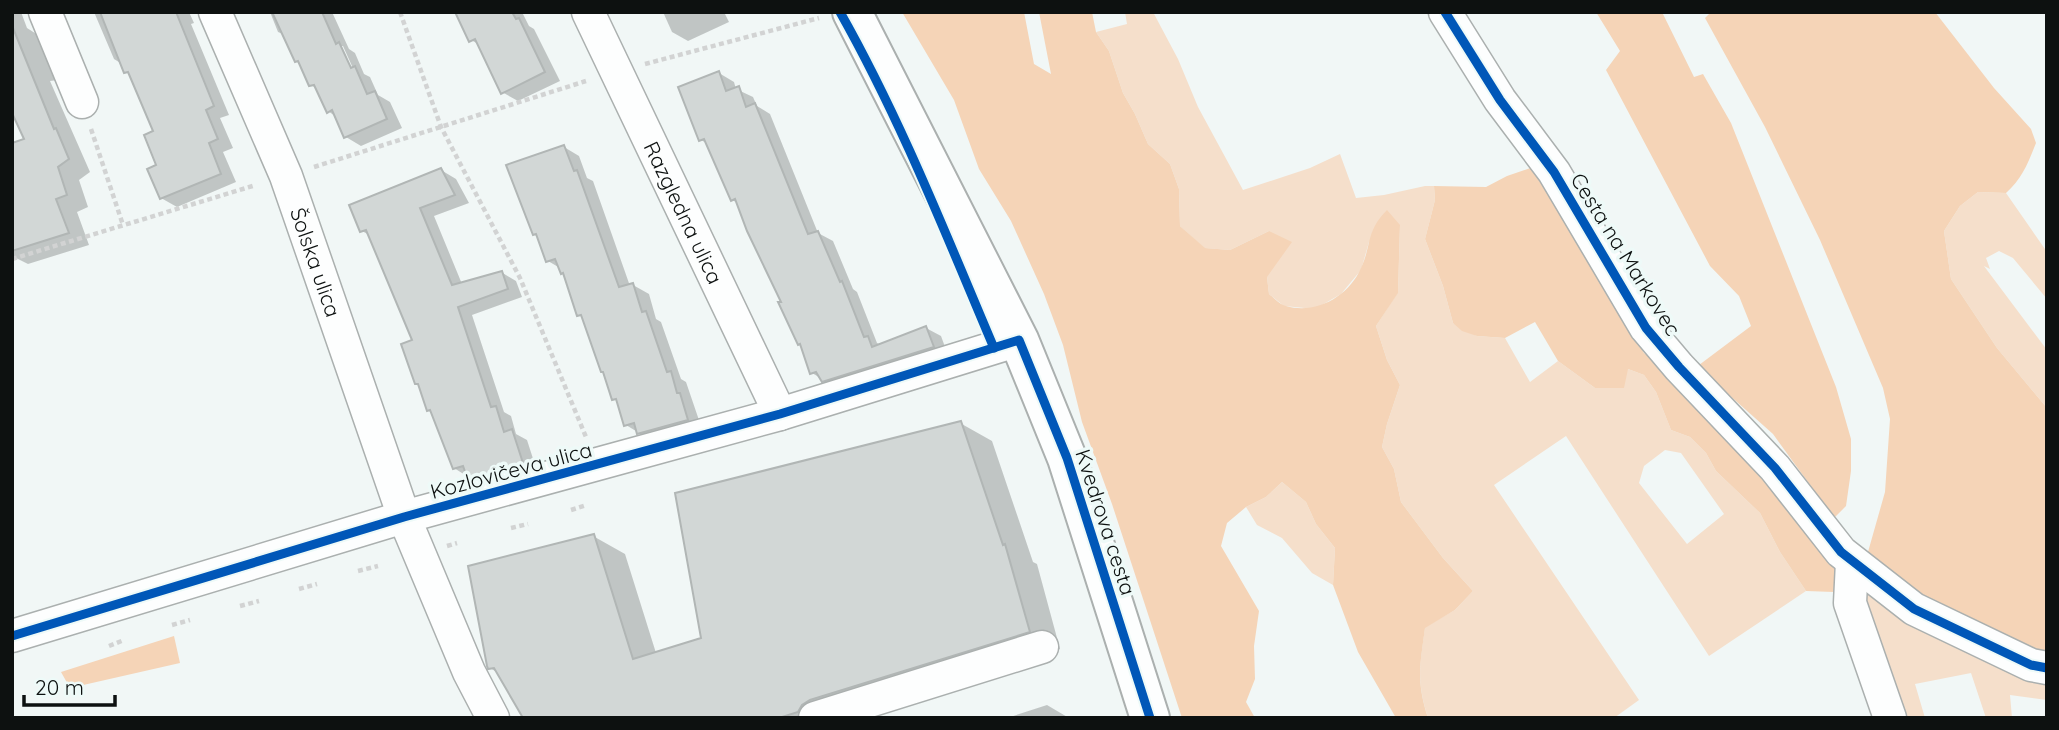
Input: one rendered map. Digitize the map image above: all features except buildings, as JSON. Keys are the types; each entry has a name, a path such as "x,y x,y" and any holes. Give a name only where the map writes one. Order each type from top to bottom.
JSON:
{"street":[{"path":"44,12 82,102"},
{"name":"Šolska ulica","path":"215,12 286,176 404,517 469,672 492,718"},
{"name":"Razgledna ulica","path":"588,12 780,414"},
{"name":"Cesta na Markovec","path":"1446,12 1500,100 1554,173 1646,328 1679,367 1775,468 1841,552 1914,609 2031,665 2047,668"},
{"name":"Kvedrova cesta","path":"837,15 1019,341 1067,458 1150,718"},
{"name":"Kozlovičeva ulica","path":"12,636 404,517 780,414 1019,341"},
{"path":"1852,562 1850,603 1890,718"},
{"path":"815,718 1042,647"}],"path":[{"path":"400,12 441,127 520,278 598,465"},
{"path":"12,259 617,71 837,15"},
{"path":"82,102 123,225"},
{"path":"572,510 587,505"},
{"path":"511,528 528,524"},
{"path":"358,571 378,566"},
{"path":"299,589 317,584"},
{"path":"240,606 260,601"},
{"path":"172,625 190,620"},
{"path":"109,646 124,640"}],"shaded area":[{"path":"902,12 1024,12 1034,64 1051,74 1039,12 1092,12 1096,32 1109,51 1123,93 1148,144 1170,164 1179,189 1180,226 1205,248 1230,250 1269,231 1292,242 1267,277 1269,294 1279,303 1309,308 1340,295 1356,278 1372,231 1387,210 1400,225 1398,293 1376,326 1387,360 1400,385 1382,447 1394,469 1401,502 1443,558 1473,591 1455,610 1425,628 1420,673 1428,718 1396,718 1358,652 1333,585 1335,548 1316,524 1306,502 1282,482 1266,497 1246,507 1227,523 1221,546 1259,611 1254,646 1255,679 1246,702 1255,718 1182,718 1112,504 1082,422 1063,345 1044,294 1011,221 979,169 954,100"},
{"path":"1125,12 1153,12 1178,59 1198,107 1243,190 1310,168 1340,154 1356,198 1434,186 1435,200 1425,239 1443,286 1453,323 1477,336 1505,338 1530,382 1558,361 1595,388 1628,369 1644,375 1656,392 1671,430 1690,437 1706,453 1716,471 1760,513 1780,552 1806,591 1709,656 1566,436 1494,485 1639,700 1614,718 1428,718 1420,672 1425,627 1455,610 1473,591 1443,558 1401,502 1394,469 1382,447 1400,385 1387,360 1376,326 1398,292 1400,225 1369,242 1361,270 1341,294 1315,309 1284,306 1269,294 1269,231 1230,250 1204,248 1180,226 1179,189 1170,164 1148,144 1123,93 1109,51 1096,32 1127,24","holes":["1665,450 1681,453 1724,514 1687,544 1639,483 1644,466"]},
{"path":"1596,12 1662,12 1694,77 1703,74 1731,123 1836,387 1851,439 1851,471 1846,506 1834,518 1773,434 1695,368 1751,326 1739,296 1710,266 1606,70 1620,51"},
{"path":"1711,12 1935,12 1994,88 2031,129 2036,143 2016,182 2006,193 1978,192 1960,206 1944,231 1951,279 1997,348 2047,408 2047,662 1988,640 1866,559 1885,492 1890,419 1883,388 1820,240 1765,127 1705,18"},
{"path":"1539,165 1644,353 1688,383 1837,568 1834,592 1806,591 1780,552 1760,513 1716,471 1706,453 1690,437 1671,430 1656,392 1644,375 1628,369 1624,388 1595,388 1558,361 1535,322 1505,338 1477,336 1462,331 1453,323 1443,286 1425,239 1435,200 1434,186 1486,187 1507,176"},
{"path":"1978,192 2006,193 2047,252 2047,299 2013,258 1999,251 1986,258 1990,269 1984,266 2047,350 2047,408 1997,348 1951,279 1944,231 1960,206"},
{"path":"1282,482 1306,502 1316,524 1335,548 1333,585 1312,573 1282,538 1257,525 1246,507 1266,497"},
{"path":"1868,590 2047,678 2047,700 2010,695 2012,718 1986,718 1971,673 1915,684 1925,718 1898,718 1863,594"},
{"path":"174,636 180,663 70,688 61,672"}],"cycle path":[{"path":"840,12 903,136 994,348"},
{"path":"1445,12 1500,100 1554,172 1646,328 1679,367 1775,468 1841,552 1914,609 2031,665 2047,668"},
{"path":"12,636 404,517 780,414 1019,340 1067,458 1150,718"}]}
